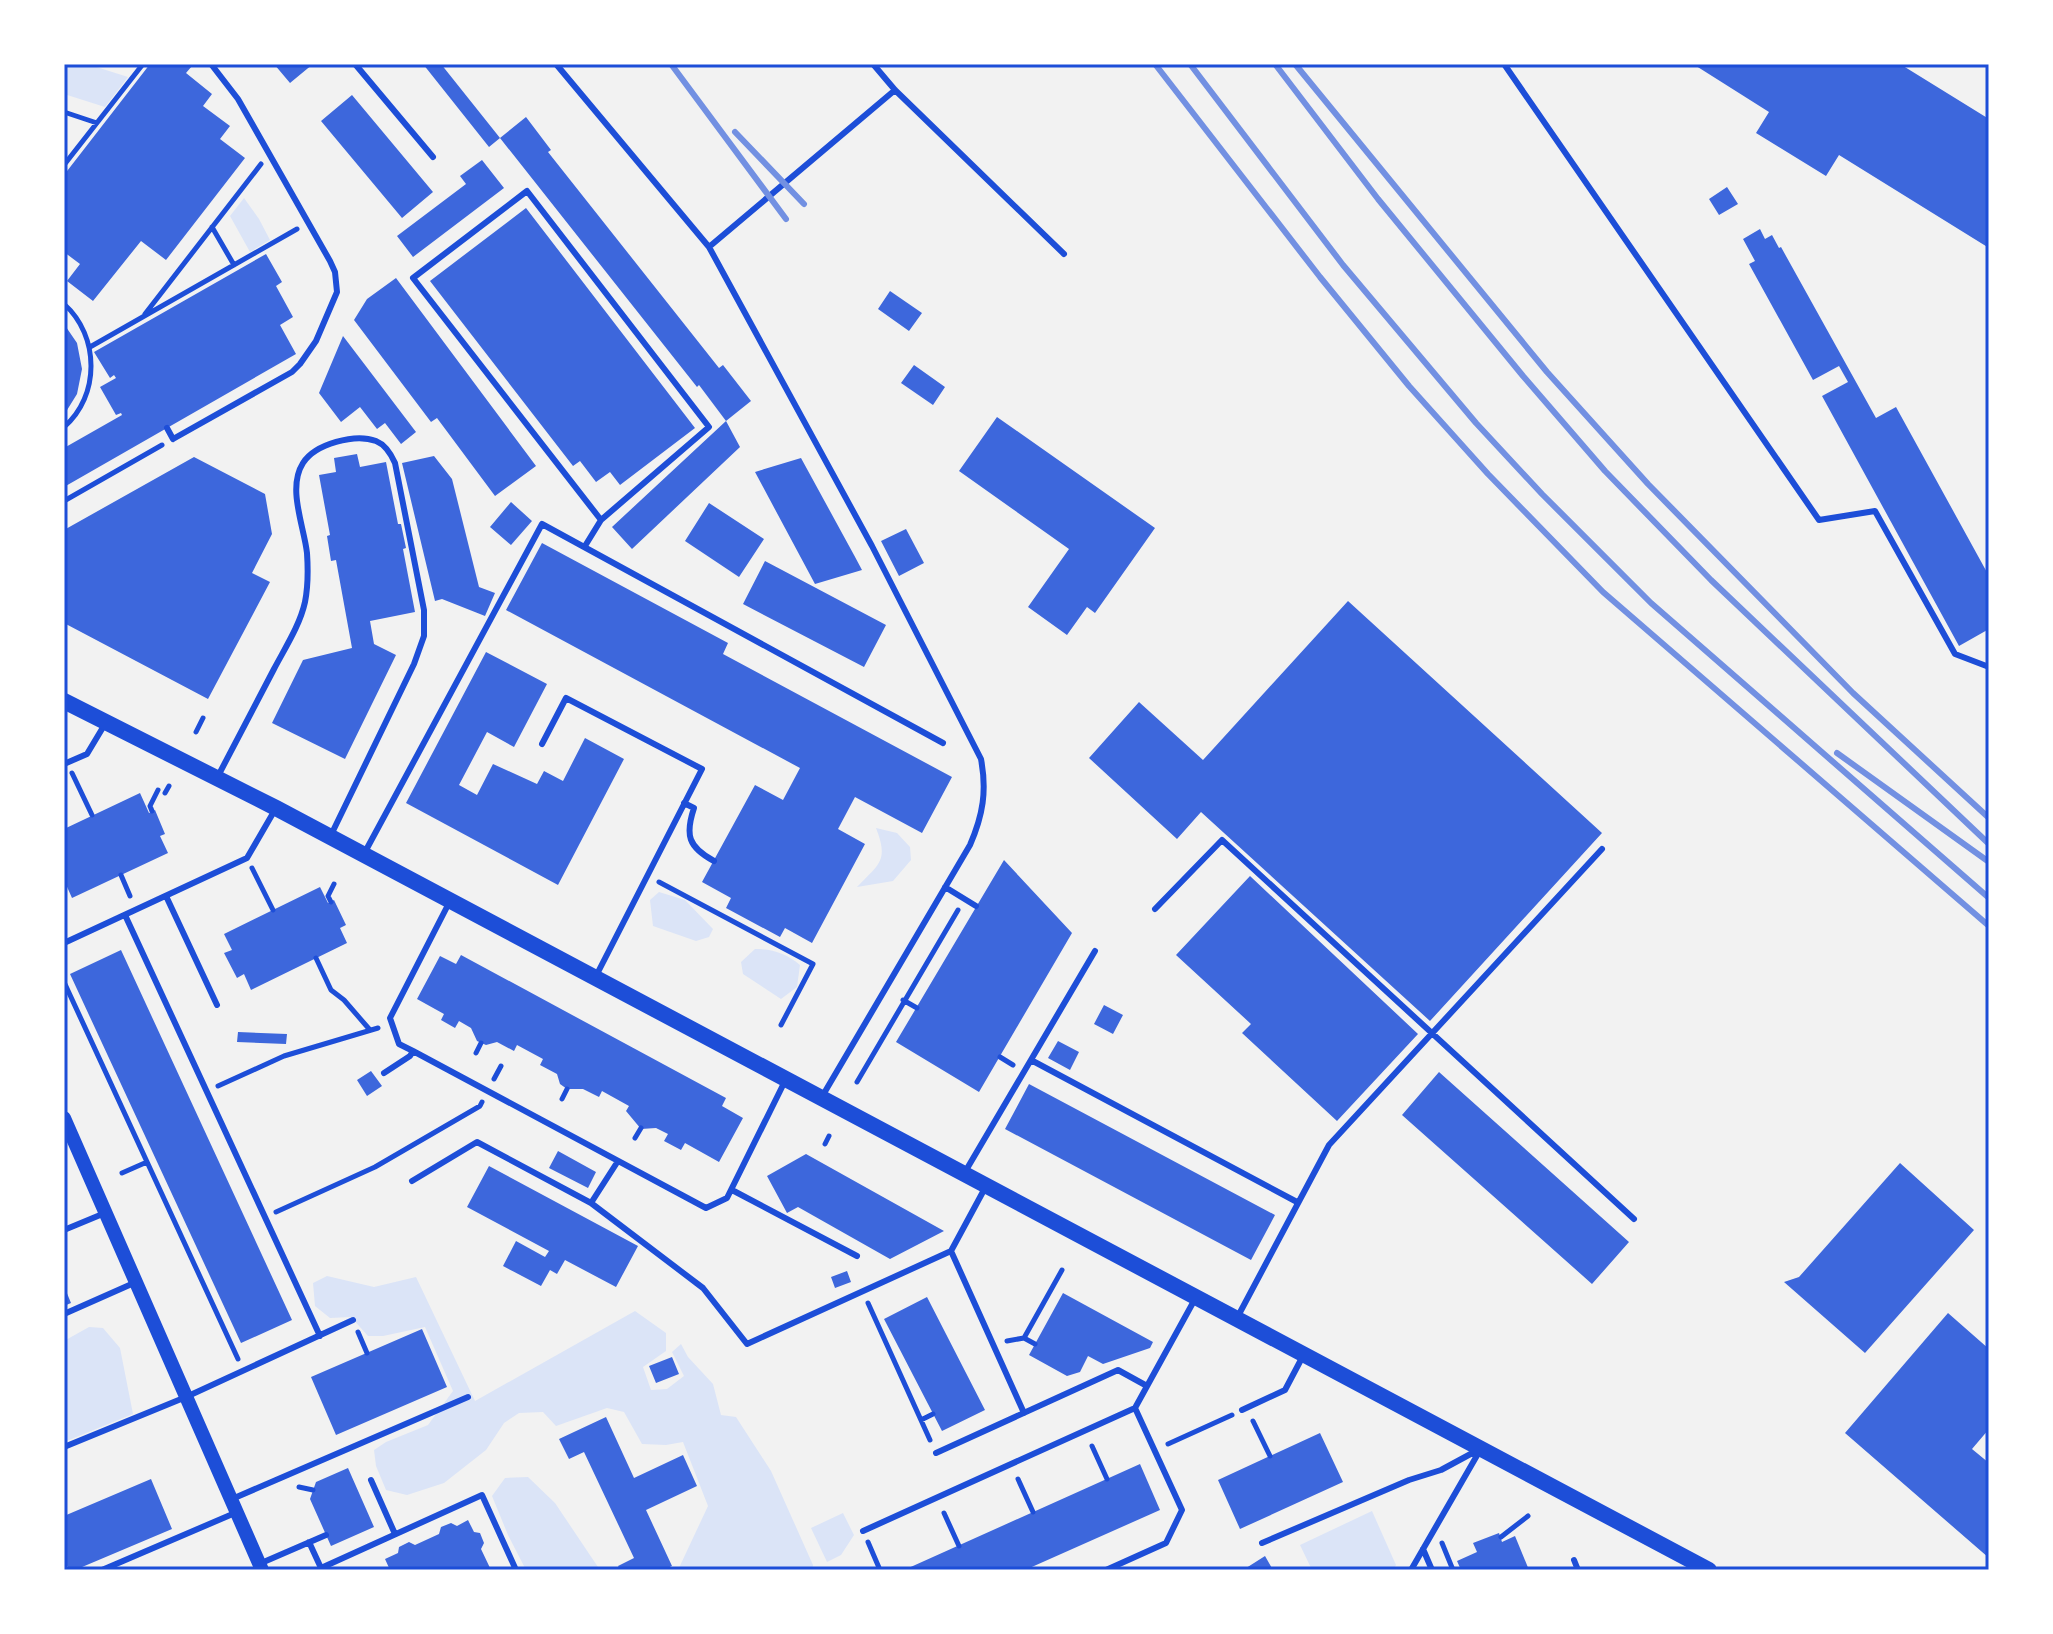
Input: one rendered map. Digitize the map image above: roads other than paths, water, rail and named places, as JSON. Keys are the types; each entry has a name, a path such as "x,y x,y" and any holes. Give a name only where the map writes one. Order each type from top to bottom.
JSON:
{"main road":[{"path":"64,701 276,808 1709,1570"}],"street":[{"path":"64,1118 260,1567"}],"lane":[{"path":"167,428 173,439 292,372 310,351 332,309 337,282 330,261 233,91 211,64"},
{"path":"355,64 433,157"},
{"path":"556,64 709,247 872,546 969,730 981,759 985,782 980,822 970,845 821,1098"},
{"path":"873,64 895,90 1064,254"},
{"path":"1504,64 1819,520 1875,511 1955,654 1989,667"},
{"path":"709,247 895,90"},
{"path":"585,546 601,520 709,427 527,191 413,278 601,520"},
{"path":"217,778 305,602 307,555 297,493 297,477 303,462 327,445 359,439 373,440 391,454 395,463 424,610 424,636 414,664 330,837"},
{"path":"363,855 542,524 943,743"},
{"path":"542,744 566,698 702,769 595,978"},
{"path":"66,763 87,754 107,721"},
{"path":"684,803 694,808 687,827 692,844 714,861"},
{"path":"64,943 247,858 276,808"},
{"path":"1155,909 1222,840 1634,1219"},
{"path":"1237,1318 1329,1145 1602,849"},
{"path":"945,887 976,906"},
{"path":"166,896 217,1005"},
{"path":"450,901 390,1018 399,1044 706,1208 727,1198 732,1190 786,1079"},
{"path":"125,915 320,1336"},
{"path":"964,1173 1095,951"},
{"path":"384,1073 413,1051"},
{"path":"1031,1060 1297,1202"},
{"path":"412,1181 477,1142 591,1203 703,1288 747,1344 951,1251 986,1185"},
{"path":"591,1203 618,1161"},
{"path":"732,1190 857,1256"},
{"path":"64,1230 105,1213"},
{"path":"951,1251 1024,1413"},
{"path":"64,1314 135,1282"},
{"path":"863,1531 1135,1408 1196,1297"},
{"path":"64,1447 186,1397 353,1320"},
{"path":"1244,1409 1285,1390 1304,1354"},
{"path":"936,1453 1118,1370 1147,1386"},
{"path":"102,1570 468,1397"},
{"path":"1106,1570 1166,1543 1182,1510 1135,1408"},
{"path":"1262,1543 1409,1480 1441,1470 1481,1448"},
{"path":"1411,1570 1481,1448"},
{"path":"371,1480 395,1534"},
{"path":"309,1542 321,1569 482,1495 516,1570"},
{"path":"260,1567 326,1535"},
{"path":"1423,1549 1432,1570"},
{"path":"1574,1560 1578,1570"}],"railway":[{"path":"671,64 786,219"},
{"path":"1155,64 1320,277 1409,386 1488,474 1603,592 1989,926"},
{"path":"1190,64 1343,265 1476,423 1542,494 1651,603 1989,898"},
{"path":"1275,64 1378,199 1605,471 1711,580 1989,844"},
{"path":"1295,64 1547,372 1648,484 1853,693 1989,818"},
{"path":"735,132 804,204"},
{"path":"1837,753 1989,862"}]}
